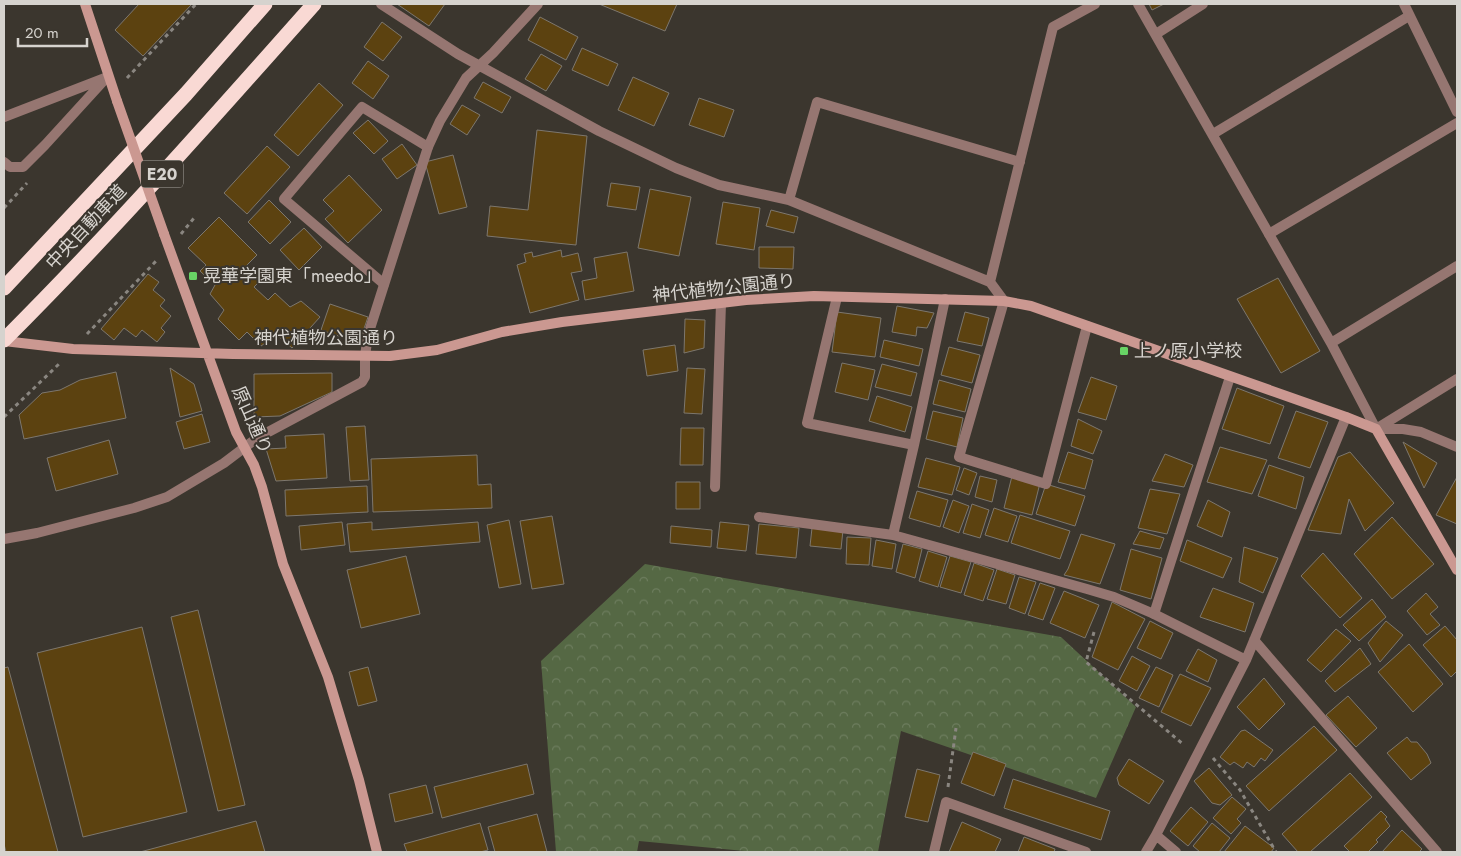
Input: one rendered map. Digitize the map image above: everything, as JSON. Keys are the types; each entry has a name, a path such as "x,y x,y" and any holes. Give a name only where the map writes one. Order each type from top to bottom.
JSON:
{"highway":[{"name":"中央自動車道","path":"4,288 186,94 265,4"},
{"name":"中央自動車道","path":"4,340 48,296 188,146 314,4"}],"street":[{"name":"原山通り","path":"85,4 108,76 169,248 236,432 254,465 284,564 328,677 359,780 376,852"},
{"path":"381,4 458,54 599,131 676,168 719,185 788,200 990,282 1004,301 959,456 1046,484 1087,326"},
{"path":"4,539 37,533 116,513 167,497 224,463 258,438 362,382 365,377 365,356 368,336 428,147 440,121 466,78 538,4"},
{"path":"990,282 1053,27 1095,4"},
{"path":"1138,4 1331,343 1376,429 1457,570"},
{"path":"1156,34 1203,4"},
{"path":"1404,4 1457,112"},
{"path":"1213,134 1410,16"},
{"path":"4,116 108,76"},
{"path":"4,162 10,167 22,167 45,145 108,76"},
{"path":"788,200 817,102 1020,162"},
{"path":"384,284 284,199 362,107 428,147"},
{"path":"1269,234 1457,123"},
{"path":"1331,343 1457,266"},
{"name":"神代植物公園通り","path":"4,340 73,349 390,356 437,350 502,332 599,317 746,300 793,296 1004,301 1031,306 1346,416 1376,429"},
{"path":"837,297 807,423 914,445"},
{"path":"892,535 914,445 945,299"},
{"path":"716,487 721,303"},
{"path":"1154,614 1230,377"},
{"path":"1376,429 1457,379"},
{"path":"1146,852 1246,660 1346,416"},
{"path":"1376,429 1403,429 1421,432 1457,447"},
{"path":"759,517 892,535 1088,589 1114,597 1154,614 1246,660"},
{"path":"1254,640 1437,852"},
{"path":"934,852 946,802 1086,852"},
{"path":"1156,835 1176,852"}],"path":[{"path":"127,78 196,4"},
{"path":"4,417 73,349 169,248 194,218"},
{"path":"1094,632 1086,662 1196,756"},
{"path":"946,802 956,728"},
{"path":"1202,744 1240,790 1276,852"}],"green space":[{"path":"645,564 1061,637 1136,707 1096,798 901,731 878,852 755,852 639,841 637,852 556,852 541,661"}],"building":[{"path":"139,4 192,4 143,56 115,30"},
{"path":"397,4 445,4 429,26"},
{"path":"599,4 677,4 665,31"},
{"path":"1149,4 1164,4 1152,10"},
{"path":"540,17 578,37 566,60 528,40"},
{"path":"382,22 402,37 383,61 364,47"},
{"path":"582,48 618,64 608,86 572,70"},
{"path":"541,54 562,66 546,91 525,79"},
{"path":"368,61 389,76 373,99 352,83"},
{"path":"633,77 669,93 654,126 618,110"},
{"path":"483,82 511,97 502,113 474,98"},
{"path":"319,83 343,105 298,156 274,135"},
{"path":"699,98 734,110 724,137 689,125"},
{"path":"462,105 480,115 467,135 450,124"},
{"path":"368,120 388,141 374,154 353,133"},
{"path":"537,130 587,136 576,245 487,236 490,206 528,210"},
{"path":"402,144 417,165 397,179 382,159"},
{"path":"267,146 290,167 247,214 224,193"},
{"path":"453,155 467,207 439,214 425,162"},
{"path":"349,175 382,210 348,243 325,219 334,211 323,200"},
{"path":"611,183 640,187 636,210 607,206"},
{"path":"650,189 691,197 679,256 638,248"},
{"path":"269,200 291,222 270,244 248,222"},
{"path":"723,202 760,208 754,250 716,244"},
{"path":"771,210 798,217 794,233 766,226"},
{"path":"219,217 257,255 246,266 261,280 254,287 268,300 275,293 290,307 301,301 320,317 292,348 277,335 261,346 247,332 239,340 218,319 224,310 210,294 215,285 200,271 206,265 188,248"},
{"path":"304,228 322,247 299,270 280,250"},
{"path":"759,247 794,247 793,269 759,268"},
{"path":"561,250 562,257 578,253 582,271 571,273 579,300 530,313 517,265 526,262 524,254 532,252 533,257"},
{"path":"627,252 634,291 585,300 582,281 597,278 594,258"},
{"path":"148,274 159,282 153,290 165,300 160,306 171,316 161,328 165,332 157,342 142,330 136,337 124,328 114,340 101,329"},
{"path":"1278,278 1320,351 1281,373 1237,299"},
{"path":"330,304 368,317 359,343 321,330"},
{"path":"897,306 934,313 927,328 917,327 916,336 892,332"},
{"path":"837,312 881,318 875,357 832,352"},
{"path":"965,312 989,318 982,346 957,341"},
{"path":"685,319 705,320 704,348 684,353"},
{"path":"884,340 923,349 919,366 880,357"},
{"path":"675,345 678,371 647,376 643,350"},
{"path":"949,347 980,355 972,383 941,375"},
{"path":"842,363 875,370 868,400 835,392"},
{"path":"882,364 917,373 911,396 875,387"},
{"path":"170,368 194,384 202,411 180,417"},
{"path":"687,368 705,369 702,414 684,413"},
{"path":"116,372 126,418 24,439 19,415 42,393 60,390 80,380"},
{"path":"332,373 332,392 280,416 254,417 254,374"},
{"path":"1091,377 1117,386 1106,420 1078,412"},
{"path":"939,380 971,389 965,412 933,404"},
{"path":"1237,388 1284,406 1270,444 1222,429"},
{"path":"877,396 912,407 905,432 869,421"},
{"path":"933,411 963,418 957,447 926,439"},
{"path":"1296,411 1328,422 1310,468 1278,458"},
{"path":"202,414 210,442 184,449 176,422"},
{"path":"1078,419 1102,431 1093,454 1071,446"},
{"path":"365,426 369,480 350,481 346,427"},
{"path":"681,428 704,428 703,465 680,465"},
{"path":"324,434 327,478 276,481 266,449 286,448 285,436"},
{"path":"109,440 118,474 56,491 47,458"},
{"path":"1403,442 1437,463 1424,488"},
{"path":"1220,447 1267,460 1252,494 1207,482"},
{"path":"1068,452 1093,460 1085,489 1058,482"},
{"path":"1350,452 1394,503 1365,531 1349,499 1341,534 1308,530 1338,457"},
{"path":"1165,454 1193,465 1184,487 1152,481"},
{"path":"477,455 478,485 491,484 492,508 373,512 371,459"},
{"path":"926,458 960,467 952,495 918,487"},
{"path":"1269,465 1304,477 1296,509 1258,496"},
{"path":"964,468 977,473 969,495 956,490"},
{"path":"980,476 997,480 992,502 975,497"},
{"path":"1012,476 1040,483 1032,515 1004,508"},
{"path":"1457,477 1457,524 1436,515"},
{"path":"676,482 700,482 700,509 676,509"},
{"path":"1046,484 1085,496 1075,526 1036,514"},
{"path":"367,486 368,512 286,516 285,490"},
{"path":"1150,489 1180,494 1167,534 1138,528"},
{"path":"917,491 948,500 940,527 909,518"},
{"path":"953,500 969,506 959,533 943,527"},
{"path":"1208,500 1230,512 1222,537 1197,526"},
{"path":"972,504 989,510 980,538 963,533"},
{"path":"994,508 1017,516 1008,542 985,535"},
{"path":"1020,515 1070,531 1060,559 1011,543"},
{"path":"552,516 564,584 532,589 520,521"},
{"path":"1392,517 1434,564 1392,599 1354,554"},
{"path":"509,520 521,584 499,588 487,525"},
{"path":"342,522 345,545 301,550 299,526"},
{"path":"372,522 372,530 478,522 480,542 350,552 347,524"},
{"path":"720,522 749,525 746,551 717,548"},
{"path":"759,524 799,528 796,558 756,554"},
{"path":"671,526 712,530 711,547 670,543"},
{"path":"812,528 843,530 841,549 810,546"},
{"path":"1140,531 1164,538 1160,549 1133,544"},
{"path":"1081,534 1115,544 1100,584 1064,575"},
{"path":"847,537 871,538 869,565 846,564"},
{"path":"876,540 896,544 892,569 872,566"},
{"path":"1187,540 1232,558 1223,578 1180,561"},
{"path":"903,544 922,549 915,578 896,572"},
{"path":"1244,547 1278,558 1263,593 1239,582"},
{"path":"1131,549 1162,558 1151,599 1120,590"},
{"path":"928,551 947,557 938,587 919,581"},
{"path":"1323,553 1362,598 1340,618 1301,576"},
{"path":"406,556 420,614 361,628 347,570"},
{"path":"950,556 971,562 961,593 940,587"},
{"path":"974,563 994,570 983,601 964,595"},
{"path":"997,569 1015,575 1006,604 987,599"},
{"path":"1019,577 1036,582 1025,614 1009,608"},
{"path":"1040,583 1055,588 1043,620 1028,615"},
{"path":"1213,588 1254,603 1245,632 1200,617"},
{"path":"1064,591 1099,605 1085,638 1050,623"},
{"path":"1426,593 1438,607 1430,614 1440,625 1427,635 1407,611"},
{"path":"1372,599 1386,617 1359,641 1343,625"},
{"path":"1112,602 1145,619 1118,670 1092,657"},
{"path":"198,610 245,805 218,811 171,617"},
{"path":"1150,621 1173,633 1161,659 1137,648"},
{"path":"1386,621 1403,635 1380,662 1368,643"},
{"path":"1445,626 1457,640 1457,671 1451,677 1423,645"},
{"path":"142,627 187,812 83,837 37,653"},
{"path":"1336,629 1351,641 1321,672 1307,660"},
{"path":"1409,644 1443,684 1413,712 1378,672"},
{"path":"1360,648 1371,664 1335,692 1325,681"},
{"path":"1198,649 1217,660 1208,682 1186,671"},
{"path":"1132,656 1150,666 1137,691 1119,681"},
{"path":"8,667 58,852 6,852 4,844 4,668"},
{"path":"368,667 377,701 358,706 349,672"},
{"path":"1156,667 1173,675 1159,707 1139,698"},
{"path":"1180,674 1211,688 1191,726 1161,712"},
{"path":"1264,678 1285,704 1259,730 1237,707"},
{"path":"1348,696 1377,728 1356,747 1326,715"},
{"path":"1314,726 1337,750 1269,811 1246,786"},
{"path":"1245,730 1273,750 1265,761 1261,758 1254,767 1247,762 1243,768 1234,762 1230,765 1220,757 1241,731"},
{"path":"1407,737 1411,742 1417,742 1427,754 1431,763 1411,780 1387,753"},
{"path":"973,752 1006,764 994,796 961,783"},
{"path":"1129,759 1164,781 1149,804 1119,785 1117,778"},
{"path":"527,764 534,794 442,818 434,787"},
{"path":"1209,768 1232,795 1220,805 1212,803 1194,781"},
{"path":"917,769 940,775 928,822 905,817"},
{"path":"1350,773 1372,797 1310,852 1298,852 1282,834"},
{"path":"1013,779 1110,811 1101,840 1004,808"},
{"path":"426,785 433,813 395,822 389,794"},
{"path":"1232,797 1246,809 1237,819 1241,823 1231,834 1213,818"},
{"path":"1191,807 1208,822 1188,846 1170,831"},
{"path":"1381,811 1387,817 1385,819 1390,826 1376,840 1378,842 1368,852 1350,852 1344,846"},
{"path":"537,814 547,852 495,852 488,827"},
{"path":"256,821 265,852 140,852"},
{"path":"962,822 1001,839 995,852 949,852"},
{"path":"480,823 488,850 480,852 407,852 404,844"},
{"path":"1212,823 1230,838 1219,852 1200,852 1193,846"},
{"path":"1245,826 1274,848 1271,852 1224,852"},
{"path":"1402,830 1422,849 1419,852 1382,852"},
{"path":"1024,837 1055,849 1054,852 1018,852"}],"place":[{"name":"晃華学園東「meedo」","path":"193,276"},
{"name":"上ノ原小学校","path":"1124,351"}]}
